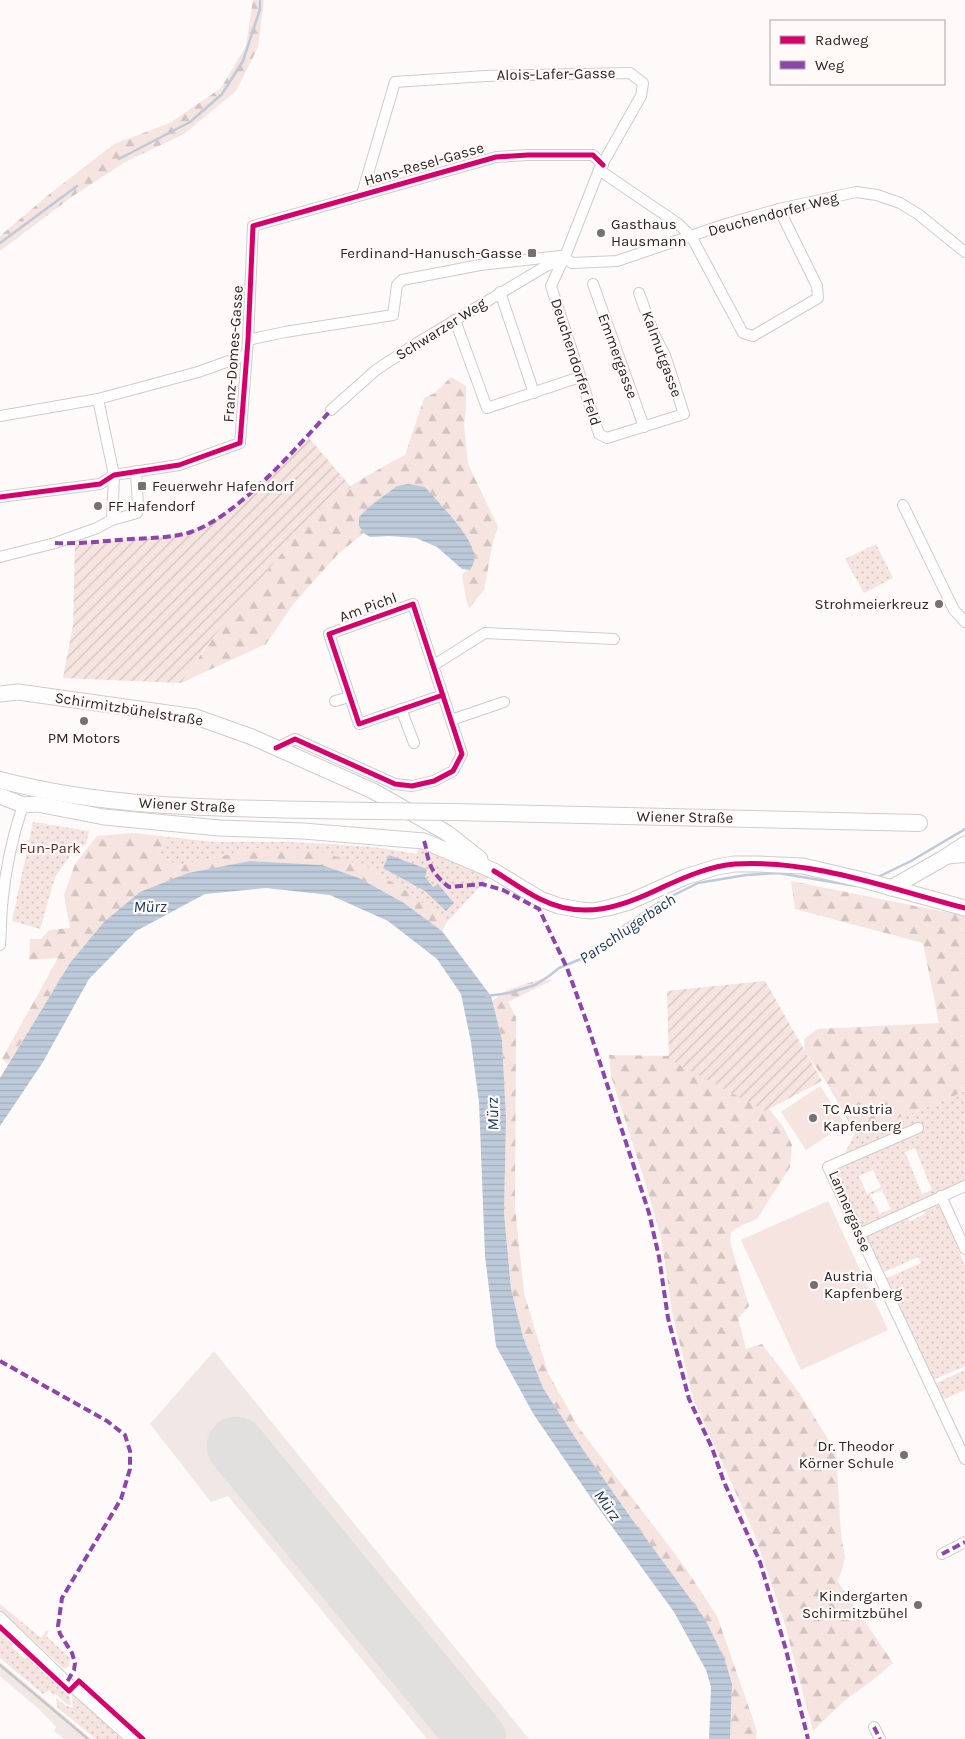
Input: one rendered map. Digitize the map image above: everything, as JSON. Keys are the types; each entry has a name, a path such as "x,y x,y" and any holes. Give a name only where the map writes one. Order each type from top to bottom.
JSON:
{"main road":[{"name":"Schirmitzbühelstraße","path":"0,694 18,692 196,717 252,737 373,791 447,833 494,871"},
{"name":"Wiener Straße","path":"0,780 28,788 95,799 209,807 918,823"},
{"path":"0,796 23,805 36,804 104,817 219,828 303,831 424,841 494,871 540,899 559,906 592,911 629,902 685,877 734,864 803,866 965,908"},
{"path":"424,841 426,821"},
{"path":"892,888 965,844"}],"street":[{"name":"Alois-Lafer-Gasse","path":"362,194 395,82 505,75 630,73 644,83 641,96 601,168 563,259"},
{"name":"Hans-Resel-Gasse","path":"253,226 496,157 528,155 593,156 601,168 677,223 691,236"},
{"name":"Deuchendorfer Weg","path":"563,259 572,263 617,261 726,224 779,209 856,192 877,195 900,203 918,214 965,252"},
{"path":"691,236 743,332 753,336 818,298 817,286 779,209"},
{"name":"Franz-Domes-Gasse","path":"0,497 100,484 114,475 179,465 240,443 248,340 253,226"},
{"path":"248,340 394,315 397,285 402,280 480,265 551,256 563,259"},
{"name":"Schwarzer Weg","path":"331,410 376,370 417,343 500,292 546,266 563,259"},
{"name":"Deuchendorfer Feld","path":"563,259 551,286 599,434 607,438 684,414"},
{"name":"Emmergasse","path":"593,284 644,427"},
{"path":"500,292 534,393"},
{"name":"Kalmutgasse","path":"639,293 654,334 665,355 684,414"},
{"path":"455,320 488,408 580,377"},
{"path":"0,416 98,399 198,372 246,355"},
{"path":"98,399 114,475 112,520"},
{"path":"0,556 22,552 55,542 97,528 112,520 137,513 136,471"},
{"path":"903,505 954,610 965,622"},
{"name":"Am Pichl","path":"276,748 295,739 395,784 412,786 434,781 453,772 462,754 414,604 329,634 349,697 359,724 443,695"},
{"path":"434,665 485,632 614,639"},
{"path":"335,702 349,697"},
{"path":"451,720 504,702"},
{"path":"401,709 414,743"},
{"path":"0,945 2,905 9,855 13,835 23,805"},
{"path":"942,859 965,857"},
{"name":"Lannergasse","path":"918,1128 828,1167 964,1453"},
{"path":"859,1234 965,1186"},
{"path":"941,1196 965,1249"},
{"path":"942,1554 965,1542"},
{"path":"0,1617 131,1739"},
{"path":"874,1727 880,1739"}],"shaded area":[{"path":"214,1351 529,1739 427,1739 228,1496 211,1502 150,1424"},
{"path":"0,1662 91,1739 64,1739 54,1731 56,1727 40,1710 0,1676"}],"green space":[{"path":"253,0 264,0 258,47 236,91 184,134 125,162 73,196 0,251 0,236 47,196 114,144 170,123 221,88 246,46"},
{"path":"451,377 466,386 464,425 468,464 498,527 493,542 484,590 469,608 462,575 473,564 449,515 440,505 359,526 364,533 338,554 294,603 266,644 181,683 226,622 313,517 327,503 345,490 405,455 424,398 435,393"},
{"path":"309,438 351,487 327,503 295,537 204,649 181,683 63,678 73,625 75,544 165,537 192,531 217,519 251,492"},
{"path":"876,544 893,578 864,593 845,559"},
{"name":"Fun-Park","path":"33,822 89,831 86,844 69,857 55,877 40,929 12,921"},
{"path":"133,833 168,837 158,852 177,866 257,848 322,852 365,866 410,893 447,922 442,931 404,903 359,878 322,865 250,861 70,963 8,1064 2,1059 58,958 29,960 30,939 41,939 49,930 70,928 64,895 75,864 97,836"},
{"path":"168,837 214,842 332,844 382,848 416,854 424,841 494,871 447,922 410,893 365,866 257,848 177,866 158,852"},
{"path":"791,881 965,916 965,1091 923,1109 855,1133 825,1080 805,1051 804,1039 818,1029 939,1023 923,943 795,909"},
{"path":"541,979 553,980 508,1002 516,1017 515,1207 524,1293 548,1373 579,1428 684,1566 717,1616 757,1731 756,1739 730,1739 732,1684 725,1660 705,1620 582,1448 543,1388 523,1337 511,1289 504,1213 506,1119 502,1040 492,1001 507,990"},
{"path":"765,981 822,1081 765,1111 669,1059 667,991"},
{"path":"609,1055 676,1056 694,1063 770,1110 783,1127 792,1145 790,1167 757,1219 731,1232 730,1242 749,1306 738,1318 746,1349 762,1344 800,1394 836,1452 841,1535 845,1558 838,1582 893,1663 845,1700 813,1731 784,1621 754,1533 693,1398 673,1316 661,1238 611,1076"},
{"name":"TC Austria Kapfenberg","path":"820,1086 845,1124 806,1150 781,1112"},
{"path":"965,1091 965,1182 862,1229 837,1173 837,1169 855,1133 923,1109","holes":["915,1148 932,1190 922,1194 905,1152","873,1170 881,1187 867,1194 859,1176","882,1190 891,1209 880,1214 870,1195"]},
{"name":"Austria Kapfenberg","path":"828,1201 888,1330 801,1370 741,1240"},
{"path":"939,1203 965,1266 965,1366 933,1380 885,1279 921,1263 918,1257 882,1273 865,1236 906,1215 910,1221 925,1214 923,1207"},
{"path":"965,1370 965,1390 942,1400 934,1384"},
{"path":"0,1604 41,1638 46,1631 49,1631 46,1636 70,1658 69,1666 64,1669 0,1610"},
{"path":"0,1629 15,1643 12,1647 25,1659 28,1656 69,1695 71,1705 49,1690 43,1694 0,1658"},
{"path":"72,1695 122,1739 96,1739 57,1707 56,1698 66,1706 73,1707"}],"water":[{"path":"408,484 425,487 461,529 472,547 474,555 470,570 462,569 437,547 416,538 370,537 364,533 359,526 359,517 397,486"},
{"path":"389,855 427,869 425,877 433,887 438,884 454,903 446,911 425,891 383,868"},
{"name":"Mürz","path":"250,861 322,865 359,878 404,903 442,931 491,996 502,1040 506,1119 504,1213 511,1289 523,1337 543,1388 582,1448 705,1619 725,1660 732,1684 730,1739 709,1739 711,1687 706,1670 674,1612 589,1495 534,1415 496,1346 485,1256 479,1102 471,1042 461,994 437,959 388,921 330,895 266,888 205,894 136,931 89,979 43,1062 0,1126 0,1078 70,963 104,922 140,892 188,873"}],"waterway":[{"path":"119,159 190,122 222,94 243,61 260,9 260,0"},
{"path":"0,243 77,186"},
{"name":"Parschlugerbach","path":"878,877 911,861 965,829"},
{"name":"Parschlugerbach","path":"487,996 509,993 535,985 559,968 588,956 603,946 624,926 658,903 698,883 746,875 778,873 856,886"}],"runway":[{"path":"236,1446 477,1739"}],"railway":[{"path":"0,1665 88,1739"}],"marked path":[{"path":"55,543 169,537 191,532 209,524 228,512 266,479 331,410"},
{"path":"424,841 432,869 449,887 482,884 503,890 539,909 567,968 587,1023 649,1213 659,1257 668,1318 689,1399 712,1448 724,1482 760,1562 786,1650 808,1739"},
{"path":"0,1361 107,1421 125,1435 130,1451 130,1469 121,1499 62,1598 58,1626 60,1634 72,1653 75,1663 74,1670 67,1682"},
{"path":"942,1554 965,1542"},
{"path":"874,1727 880,1739"}],"cycle path":[{"path":"0,497 100,484 114,475 179,465 240,443 248,340 253,226 496,157 593,155 603,165"},
{"path":"276,748 295,739 395,784 412,786 434,781 453,771 462,754 413,604 329,634 359,724 443,695"},
{"path":"494,871 540,899 556,906 572,909 602,909 617,905 689,876 716,867 735,864 793,866 822,871 880,884 965,908"},
{"path":"0,1627 69,1691 79,1681 143,1739"}],"place":[{"name":"Gasthaus Hausmann","path":"601,233"},
{"name":"Ferdinand-Hanusch-Gasse","path":"532,253"},
{"name":"Feuerwehr Hafendorf","path":"142,486"},
{"name":"FF Hafendorf","path":"98,506"},
{"name":"Strohmeierkreuz","path":"939,604"},
{"name":"PM Motors","path":"84,721"},
{"name":"TC Austria Kapfenberg","path":"813,1118"},
{"name":"Austria Kapfenberg","path":"814,1285"},
{"name":"Dr. Theodor Körner Schule","path":"904,1455"},
{"name":"Kindergarten Schirmitzbühel","path":"918,1605"}]}
